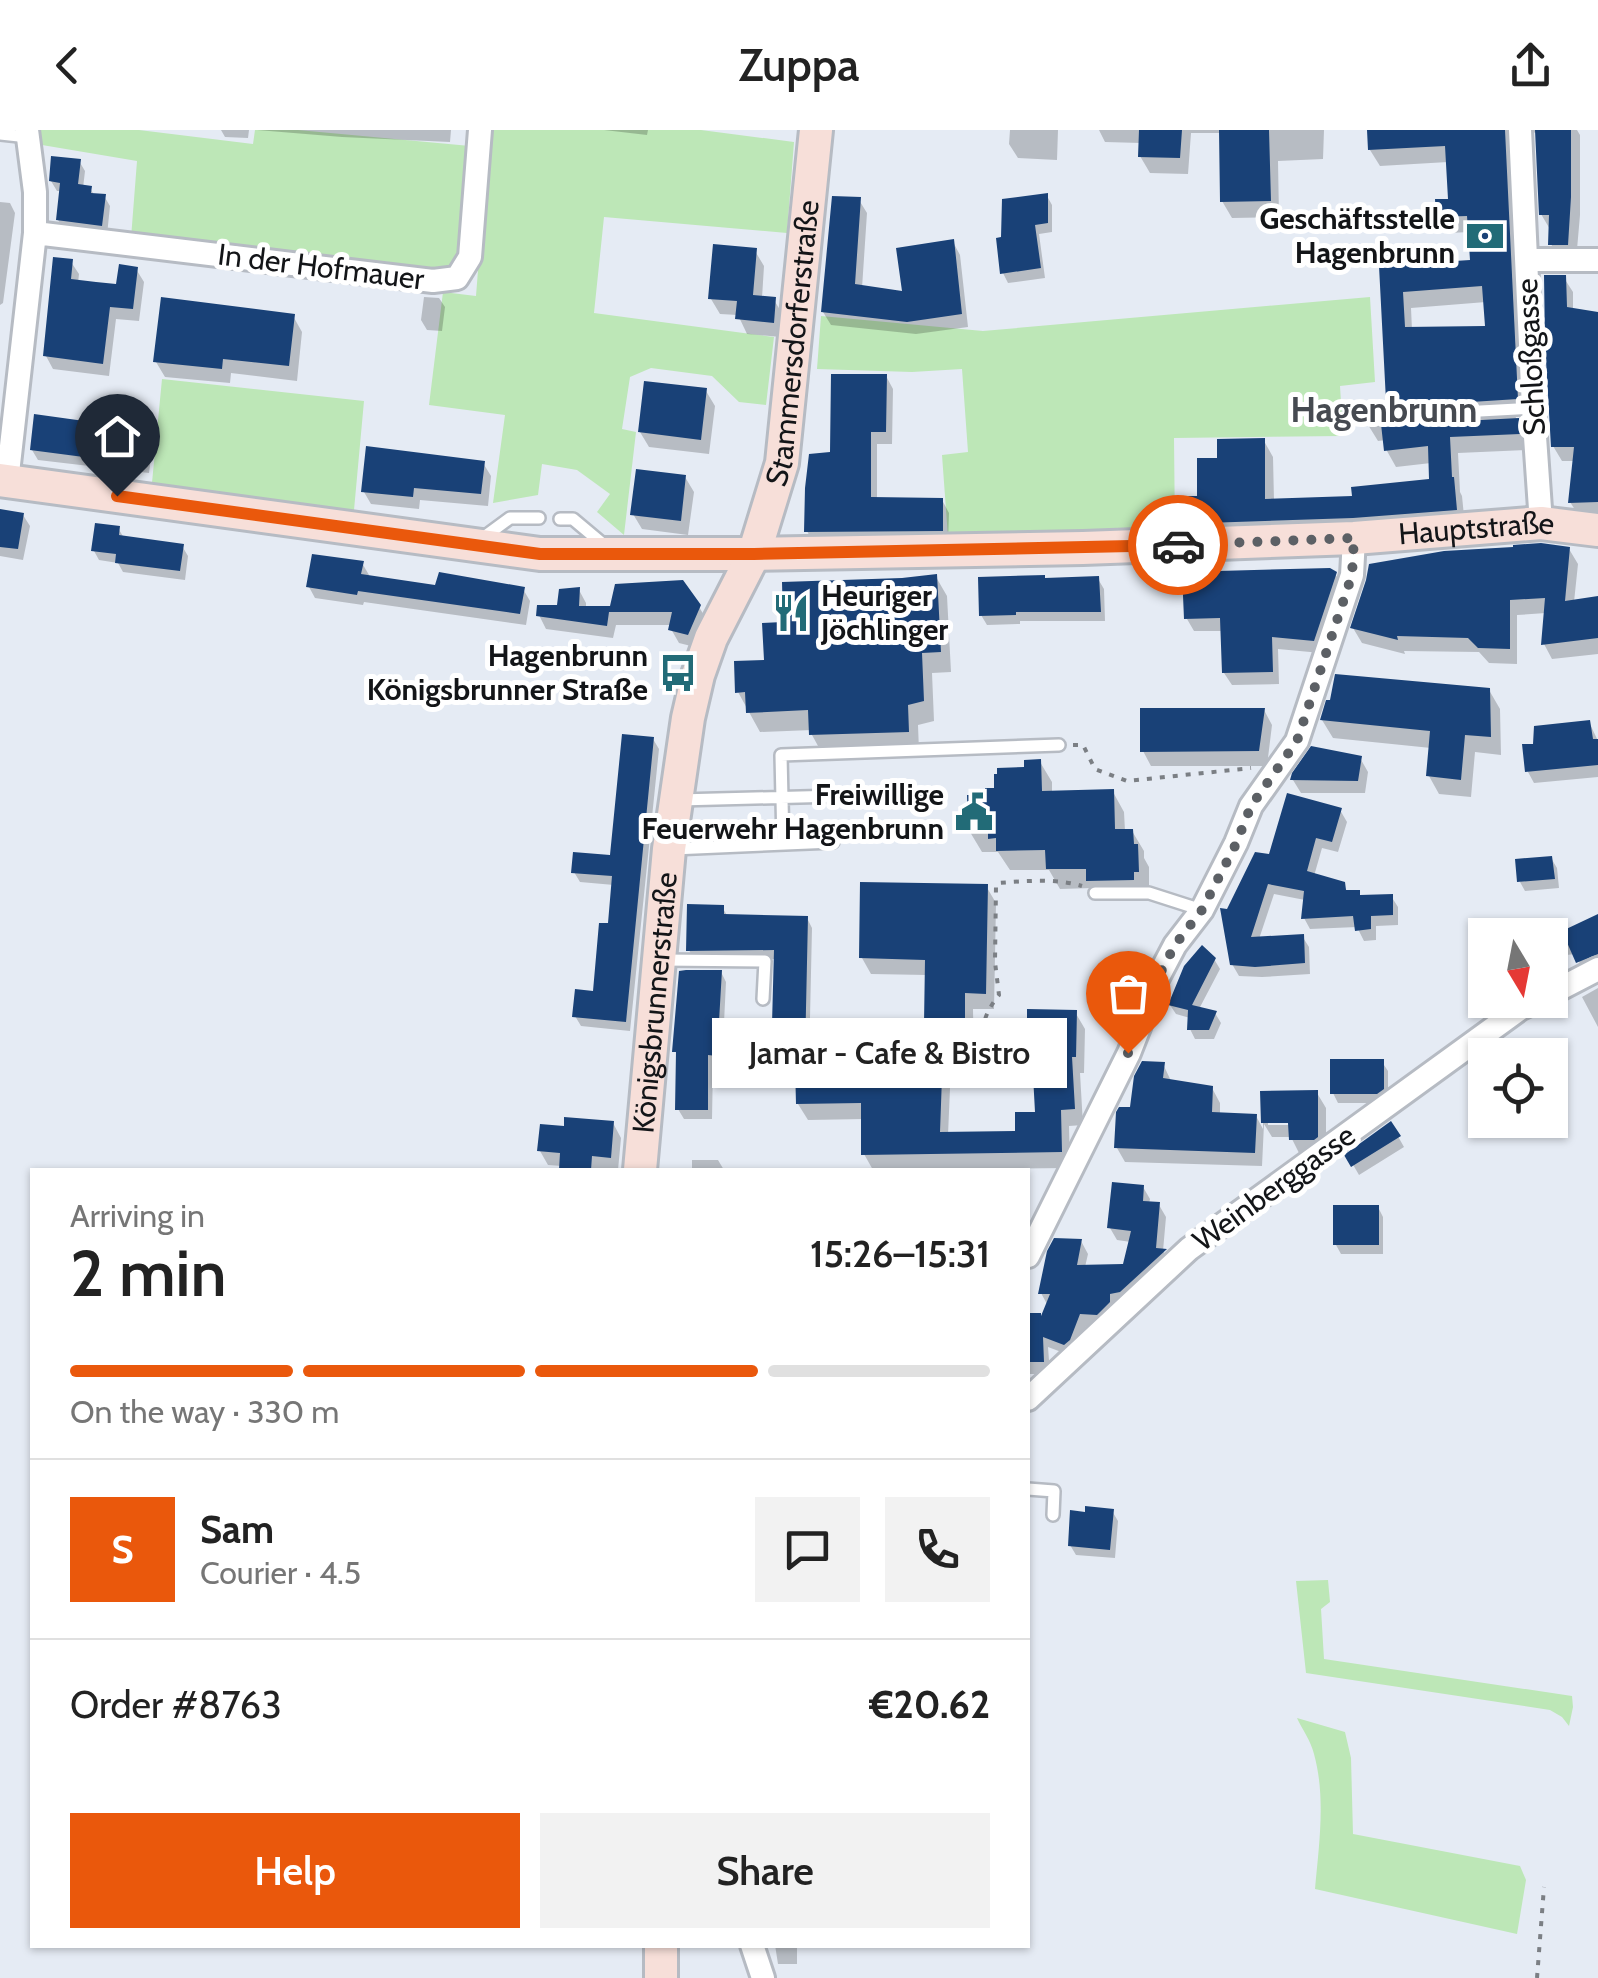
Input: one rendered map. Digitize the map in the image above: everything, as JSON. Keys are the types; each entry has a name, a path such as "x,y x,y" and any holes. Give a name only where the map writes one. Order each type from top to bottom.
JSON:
{"main road":[{"name":"Stammersdorferstraße","path":"754,554 782,463 816,130"},
{"name":"Hauptstraße","path":"4,481 540,554 1082,548 1354,538 1541,523 1598,530"},
{"name":"Königsbrunnerstraße","path":"640,1168 669,849 688,718 711,638 754,554"},
{"path":"661,1948 661,1978"}],"street":[{"name":"In der Hofmauer","path":"35,233 433,281 457,278 470,256 480,130"},
{"name":"Schloßgasse","path":"1520,130 1541,523"},
{"path":"4,481 35,233 35,192 27,134"},
{"path":"1526,260 1598,260"},
{"path":"1030,1252 1128,1053 1144,1004 1175,945 1202,910 1251,806 1297,741 1352,575 1354,538"},
{"path":"1568,985 1598,969"},
{"name":"Weinberggasse","path":"1030,1397 1189,1249 1507,1018"},
{"path":"753,1948 763,1978"}],"lane":[{"path":"0,134 27,134"},
{"path":"1425,414 1533,408"},
{"path":"472,545 510,518 538,518"},
{"path":"560,519 573,519 615,554"},
{"path":"783,844 781,756 1058,745"},
{"path":"676,800 914,794"},
{"path":"669,849 833,842"},
{"path":"1095,892 1149,893 1202,910"},
{"path":"659,960 765,960 763,999"},
{"path":"1030,1490 1054,1491 1053,1515"}],"path":[{"path":"1083,745 1094,769 1128,780 1250,768 1271,776"},
{"path":"955,1070 956,1060 982,1059 982,1023 998,995 994,962 998,883 1073,883 1095,892"},
{"path":"1537,1978 1544,1887"}],"green space":[{"path":"39,130 139,130 253,144 255,130 298,130 470,146 461,255 448,267 430,270 131,238 137,161 42,145"},
{"path":"489,130 701,130 794,142 787,233 604,217 594,313 774,337 766,405 739,402 712,376 651,368 630,377 622,429 636,432 624,535 597,512 610,494 577,470 542,464 538,495 493,503 505,415 429,405 443,292 476,296"},
{"path":"1370,297 1375,382 1340,386 1343,436 1174,438 1175,533 948,537 942,455 968,452 962,369 817,369 821,316 983,331"},
{"path":"162,379 364,401 353,521 151,493"},
{"path":"1328,1580 1330,1602 1321,1609 1324,1659 1572,1696 1569,1726 1550,1710 1306,1673 1296,1581"},
{"path":"1297,1718 1345,1732 1351,1758 1353,1834 1520,1866 1526,1880 1517,1934 1315,1889 1320,1787 1313,1749"}],"building":[{"path":"1139,130 1182,130 1180,158 1138,157"},
{"path":"1219,130 1269,130 1271,201 1220,202"},
{"path":"1367,130 1505,130 1518,399 1424,405 1416,414 1418,420 1426,423 1519,418 1520,434 1450,437 1457,510 1176,524 1176,496 1197,496 1197,458 1217,458 1217,439 1265,438 1265,499 1352,496 1351,487 1429,479 1428,446 1384,451 1381,424 1366,425 1359,414 1369,403 1386,401 1379,266 1470,260 1467,216 1436,217 1435,199 1448,199 1445,146 1368,150","holes":["1482,286 1485,326 1405,327 1403,292"]},
{"path":"1535,130 1571,130 1568,245 1548,245 1549,215 1539,215"},
{"path":"51,156 81,159 78,184 92,186 91,193 106,194 102,226 56,220 60,183 49,181"},
{"path":"1048,193 1048,223 1035,225 1041,268 1000,274 996,238 1001,237 1002,199"},
{"path":"832,196 861,197 855,284 902,291 896,248 954,239 962,314 907,322 821,312"},
{"path":"713,244 757,248 753,295 776,297 774,323 735,319 737,301 708,299"},
{"path":"53,257 73,259 71,279 96,282 116,284 119,264 138,267 133,309 110,307 103,364 43,356"},
{"path":"1544,275 1566,275 1567,307 1598,312 1598,502 1568,503 1574,447 1551,447"},
{"path":"161,297 295,314 289,366 223,359 222,369 153,362"},
{"path":"831,374 887,374 886,432 871,432 871,497 943,498 943,531 804,532 809,454 830,452"},
{"path":"644,381 707,388 701,440 638,432"},
{"path":"34,414 149,430 145,465 30,450"},
{"path":"366,446 485,461 481,494 414,488 413,497 361,492"},
{"path":"636,469 686,475 681,521 630,515"},
{"path":"0,509 24,513 18,549 0,547"},
{"path":"95,523 120,526 119,535 184,544 180,571 115,563 116,554 91,551"},
{"path":"1541,543 1570,547 1565,601 1598,596 1598,638 1541,645 1545,598 1510,600 1510,649 1478,648 1468,638 1397,636 1398,640 1350,628 1369,564 1444,551"},
{"path":"312,554 364,561 361,574 435,585 439,572 525,587 520,614 306,587"},
{"path":"1330,568 1337,572 1314,641 1272,637 1273,672 1222,673 1220,618 1184,619 1182,572"},
{"path":"937,574 941,652 922,653 924,701 908,705 909,732 809,735 808,710 746,713 745,692 735,693 734,661 764,660 762,623 783,622 782,582"},
{"path":"1099,576 1101,612 979,616 978,577"},
{"path":"683,580 701,605 688,635 668,630 672,612 609,612 607,626 536,616 537,605 557,605 559,589 580,587 579,606 610,606 615,584"},
{"path":"1335,674 1490,688 1491,737 1465,735 1461,780 1426,776 1430,731 1320,720 1326,700 1330,700"},
{"path":"1140,708 1265,708 1259,751 1140,752"},
{"path":"1590,720 1593,739 1598,739 1598,765 1525,772 1522,744 1533,744 1534,726"},
{"path":"622,734 654,737 626,1022 572,1017 575,989 593,991 599,923 608,923 612,876 571,873 573,852 610,855"},
{"path":"1311,746 1362,756 1358,781 1290,780"},
{"path":"1041,759 1042,791 1114,789 1115,829 1133,829 1134,844 1138,844 1139,872 1134,872 1134,880 1086,881 1086,869 1046,869 1045,850 996,851 996,838 988,839 988,833 968,833 967,795 985,795 985,788 994,788 997,768 1024,767 1024,760"},
{"path":"1287,793 1342,808 1332,842 1316,838 1307,871 1345,882 1346,890 1360,890 1360,895 1393,894 1393,915 1371,916 1371,929 1355,931 1353,916 1301,919 1304,891 1268,884 1251,937 1304,934 1305,963 1230,965 1220,908 1227,909 1255,852 1269,854"},
{"path":"1552,856 1555,879 1517,882 1515,859"},
{"path":"860,882 988,884 986,994 965,993 965,1049 943,1049 940,1132 1015,1131 1015,1112 1035,1112 1032,1057 1027,1057 1027,1009 1077,1010 1076,1057 1072,1057 1075,1109 1061,1110 1062,1152 861,1155 861,1103 796,1104 795,1065 840,1065 840,1024 924,1023 925,960 859,958"},
{"path":"687,904 724,905 724,914 808,916 805,1054 762,1053 762,1024 772,1024 774,950 686,951"},
{"path":"1598,914 1598,954 1576,963 1568,945 1568,928"},
{"path":"1202,945 1216,958 1192,1005 1217,1011 1209,1030 1187,1030 1188,1010 1168,1005 1184,966"},
{"path":"722,970 717,1056 708,1055 708,1110 675,1110 676,1052 672,1052 679,971"},
{"path":"1330,1059 1384,1059 1384,1089 1377,1094 1330,1094"},
{"path":"1142,1061 1165,1062 1163,1078 1213,1086 1212,1112 1257,1114 1255,1153 1114,1148 1116,1112 1119,1107 1130,1107 1134,1076"},
{"path":"1318,1090 1318,1137 1314,1140 1289,1140 1288,1123 1261,1123 1260,1091"},
{"path":"564,1117 614,1121 611,1158 592,1156 591,1168 559,1168 560,1153 537,1151 540,1124 564,1126"},
{"path":"1391,1121 1401,1136 1351,1167 1344,1155"},
{"path":"1112,1182 1144,1185 1143,1201 1160,1202 1156,1248 1167,1249 1120,1292 1110,1294 1110,1302 1097,1315 1080,1314 1070,1340 1064,1345 1043,1337 1044,1362 1030,1362 1030,1313 1041,1316 1050,1294 1038,1294 1047,1251 1054,1238 1082,1239 1077,1265 1123,1264 1131,1231 1107,1228"},
{"path":"1333,1205 1379,1205 1379,1245 1333,1245"},
{"path":"1085,1506 1114,1509 1110,1550 1068,1546 1070,1510 1085,1512"}],"way so far":[{"path":"1128,1053 1144,1004 1175,945 1202,910 1251,806 1297,741 1352,575 1354,538 1178,545"}],"place":[{"name":"Geschäftsstelle Hagenbrunn","path":"1485,236"},
{"name":"Heuriger Jöchlinger","path":"791,613"},
{"name":"Hagenbrunn Königsbrunner Straße","path":"678,673"},
{"name":"Freiwillige Feuerwehr Hagenbrunn","path":"974,812"},
{"name":"Jamar - Cafe & Bistro","path":"1128,1053"}],"district":[{"name":"Hagenbrunn","path":"1384,410"}],"route":[{"path":"117,496 540,554 754,554 1178,545"}]}
